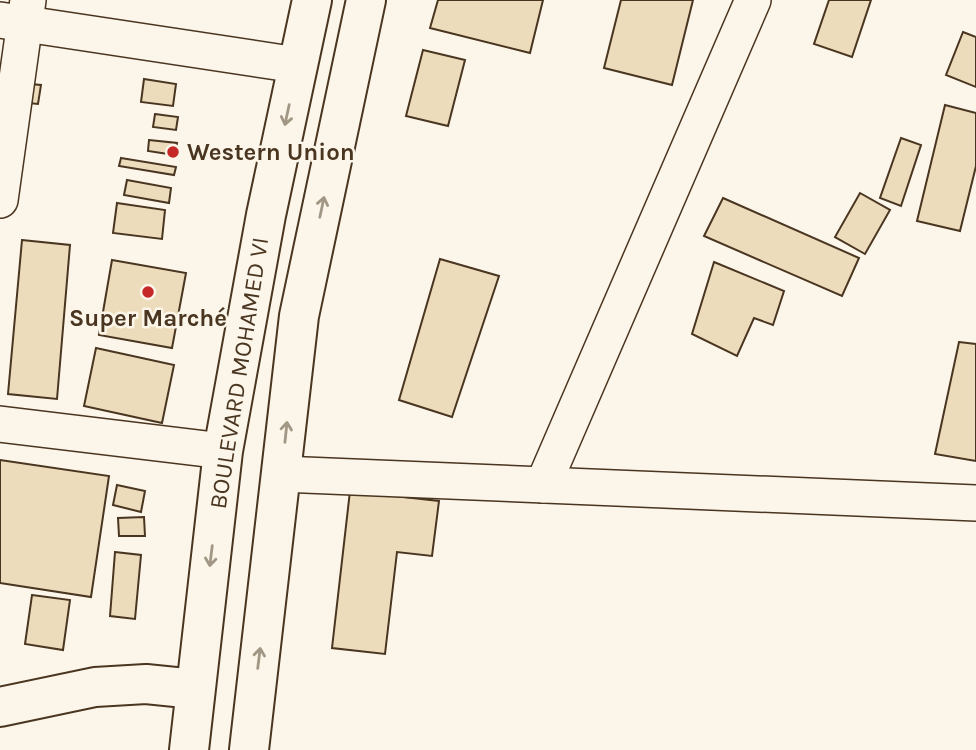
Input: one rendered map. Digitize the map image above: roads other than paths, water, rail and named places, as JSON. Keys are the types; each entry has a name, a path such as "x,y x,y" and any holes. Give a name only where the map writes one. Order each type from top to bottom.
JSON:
{"main road":[{"name":"BOULEVARD MOHAMED VI","path":"189,750 223,451 251,288 312,0"},
{"name":"BOULEVARD MOHAMED VI","path":"249,750 299,316 366,0"},
{"path":"0,707 95,687 146,684 254,699"}],"street":[{"path":"543,485 754,0"},
{"path":"0,200 18,14 298,65"},
{"path":"0,424 223,451"},
{"path":"281,474 976,503"}],"place":[{"name":"Western Union","path":"173,152"},
{"name":"Super Marché","path":"148,292"}]}
